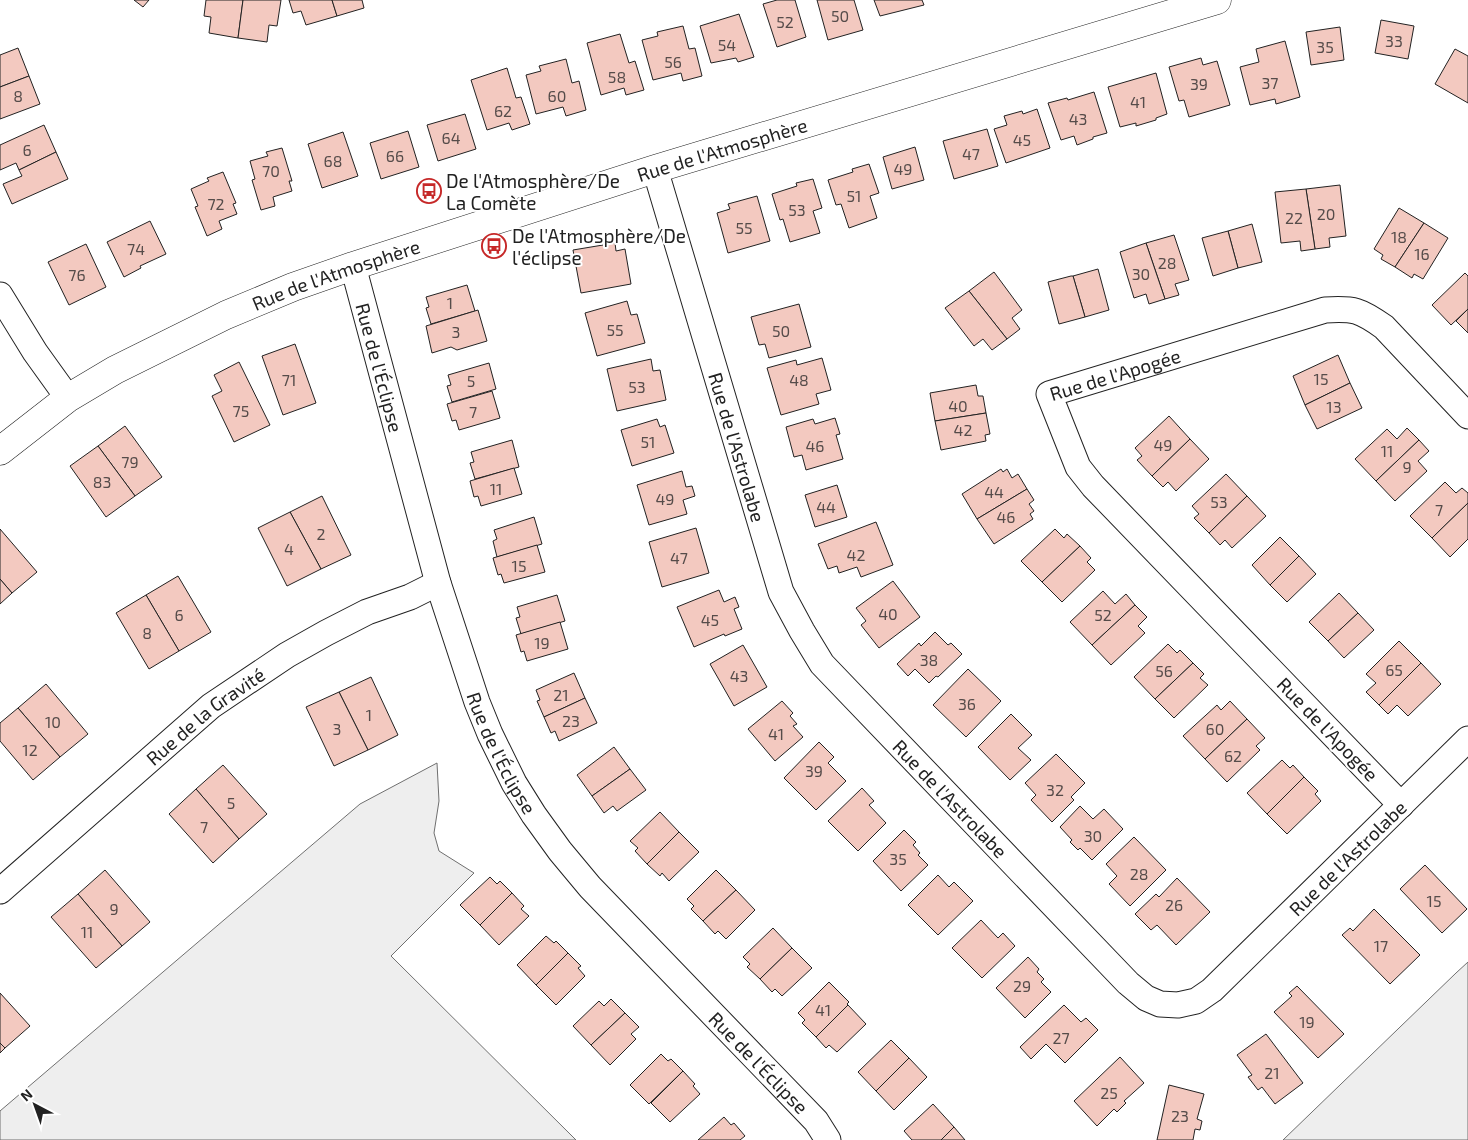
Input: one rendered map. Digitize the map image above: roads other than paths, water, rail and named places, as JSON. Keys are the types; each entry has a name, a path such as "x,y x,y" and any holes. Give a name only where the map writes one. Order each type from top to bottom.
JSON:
{"street":[{"name":"Rue de l'Atmosphère","path":"0,451 68,398 123,366 226,315 293,287 655,169 1216,0"},
{"name":"Rue de l'Astrolabe","path":"655,169 781,592 802,631 822,664 1128,983 1146,998 1160,1004 1178,1005 1196,1000 1212,990 1468,739"},
{"name":"Rue de l'Éclipse","path":"353,266 438,583 477,702 514,784 534,815 590,887 816,1121 828,1140"},
{"path":"0,295 35,352 68,398"},
{"name":"Rue de l'Apogée","path":"1401,805 1093,486 1078,467 1049,394 1325,310 1348,308 1368,315 1384,327 1468,416"},
{"name":"Rue de la Gravité","path":"0,891 210,706 287,654 367,612 410,597 438,583"}],"place":[{"name":"De l'Atmosphère/De La Comète","path":"429,191"},
{"name":"De l'Atmosphère/De l'éclipse","path":"494,246"}]}
